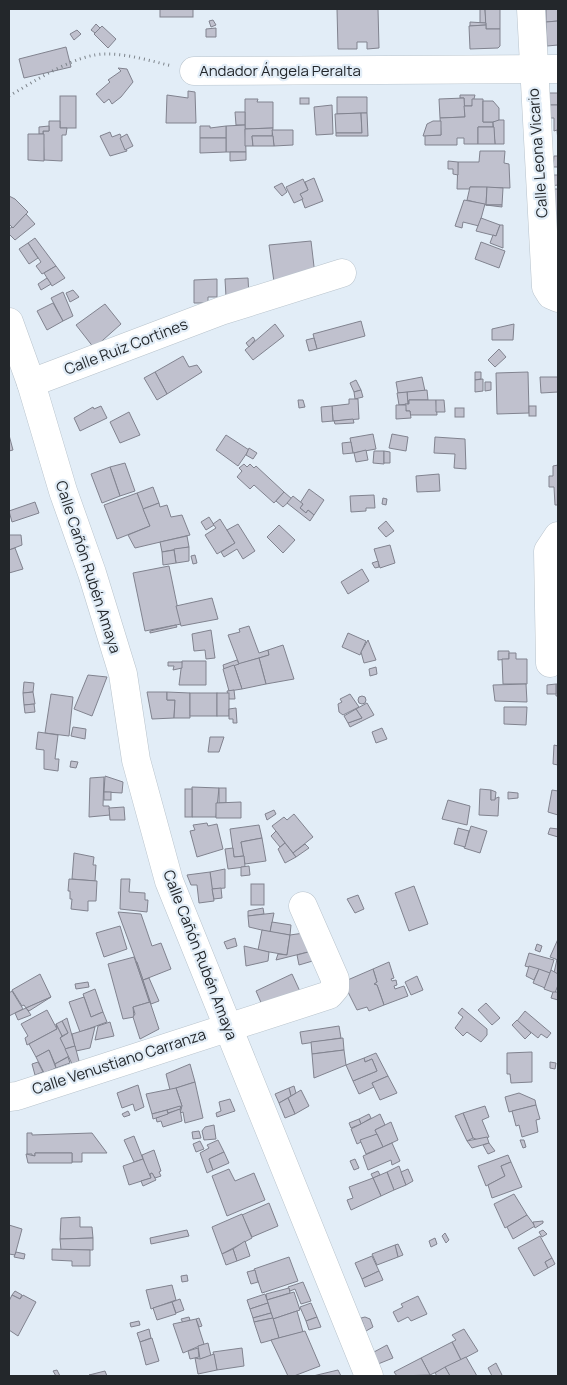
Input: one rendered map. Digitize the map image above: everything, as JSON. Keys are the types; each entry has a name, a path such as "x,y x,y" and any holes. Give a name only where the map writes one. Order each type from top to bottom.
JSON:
{"street":[{"name":"Calle Leona Vicario","path":"531,9 546,69 546,286 554,296"},
{"name":"Andador Ángela Peralta","path":"194,71 546,69"},
{"name":"Calle Ruiz Cortines","path":"31,383 221,311 342,273"},
{"name":"Calle Cañón Rubén Amaya","path":"9,322 31,383 63,490 92,572 123,674 136,760 169,881 369,1376"},
{"path":"550,662 548,551 557,537"},
{"name":"Calle Venustiano Carranza","path":"9,1097 62,1082 228,1026 329,995 335,988 335,979 302,906"}],"path":[{"name":"Andador Ángela Peralta","path":"9,96 83,58 106,53 129,56 194,71"}],"building":[{"path":"160,9 193,9 193,17 160,17"},
{"path":"337,9 378,9 379,48 367,49 367,42 357,42 357,49 338,49"},
{"path":"480,9 485,9 486,23 480,23"},
{"path":"485,9 500,9 500,29 486,29"},
{"path":"546,9 558,9 558,21 546,22"},
{"path":"213,20 216,25 211,27 209,21"},
{"path":"558,21 558,45 547,46 546,22"},
{"path":"470,22 486,23 486,25 470,26"},
{"path":"96,24 100,28 95,33 91,30"},
{"path":"486,25 486,29 500,29 500,46 498,48 470,49 469,26"},
{"path":"102,26 116,39 108,48 94,34"},
{"path":"216,28 216,37 206,37 206,29"},
{"path":"77,30 81,34 74,40 70,34"},
{"path":"66,47 71,67 24,78 19,59"},
{"path":"118,68 127,69 133,82 121,97 112,104 109,99 104,103 96,94 110,82 108,80 121,71"},
{"path":"188,91 195,92 196,123 166,123 167,95 188,98"},
{"path":"548,93 558,93 558,105 548,105"},
{"path":"460,95 475,95 472,106 464,106 464,98 460,98"},
{"path":"60,96 76,96 76,128 60,128"},
{"path":"337,97 367,97 367,113 337,114"},
{"path":"300,98 309,98 309,104 300,104"},
{"path":"464,98 465,117 440,118 439,99"},
{"path":"245,99 258,99 257,102 273,102 273,128 245,129"},
{"path":"472,99 483,99 483,122 493,122 493,127 478,127 478,144 464,144 464,138 457,138 457,145 425,145 425,135 441,135 440,118 465,117 464,106 472,106"},
{"path":"483,101 493,101 499,108 499,122 483,122"},
{"path":"332,105 333,134 316,135 314,107"},
{"path":"548,105 558,105 558,141 557,130 554,131 554,118 548,118"},
{"path":"235,112 245,112 245,125 236,125"},
{"path":"361,113 362,133 336,133 335,114"},
{"path":"361,113 367,113 368,136 336,136 336,133 362,133"},
{"path":"504,120 504,144 495,144 493,122"},
{"path":"49,121 60,121 60,128 67,128 66,135 62,135 62,161 44,160 43,131 49,131"},
{"path":"433,121 441,121 441,135 423,136 427,124"},
{"path":"245,125 246,152 226,152 226,126"},
{"path":"49,126 49,131 43,131 43,134 39,134 39,127"},
{"path":"200,126 210,126 210,128 226,126 226,138 200,138"},
{"path":"478,127 494,127 495,144 478,144"},
{"path":"273,128 272,136 252,136 253,146 245,146 245,129"},
{"path":"272,130 293,130 293,145 274,146"},
{"path":"110,132 112,137 120,134 127,151 110,156 100,136"},
{"path":"28,134 44,134 44,161 28,160"},
{"path":"127,134 133,146 125,150 120,138"},
{"path":"252,136 273,136 274,146 253,146"},
{"path":"200,138 226,138 226,152 200,153"},
{"path":"480,151 505,151 504,163 509,164 510,188 470,187 470,189 457,189 458,162 479,162"},
{"path":"230,152 246,152 246,160 230,161"},
{"path":"554,156 558,156 558,167 553,167"},
{"path":"448,161 458,162 458,175 453,174 453,169 448,169"},
{"path":"549,175 558,175 558,185 549,186"},
{"path":"314,178 323,201 305,208 300,194 308,190 305,182"},
{"path":"303,179 308,190 300,194 303,199 294,203 286,187"},
{"path":"282,183 287,192 282,196 274,187"},
{"path":"470,187 487,187 486,205 467,200"},
{"path":"487,187 503,188 502,205 486,205"},
{"path":"553,189 558,189 558,222 550,222"},
{"path":"9,196 15,199 28,212 13,228 9,224"},
{"path":"464,200 485,204 479,226 463,222 462,228 455,226"},
{"path":"486,205 502,205 502,207"},
{"path":"26,214 35,224 15,240 9,234 9,229 13,228"},
{"path":"481,218 500,225 496,236 476,231"},
{"path":"500,225 503,225 503,248 490,243 493,235 496,236"},
{"path":"35,238 56,266 42,274 36,266 41,262 28,243"},
{"path":"311,241 315,275 274,282 269,245"},
{"path":"481,242 505,251 499,268 475,259"},
{"path":"28,243 38,258 29,264 19,249"},
{"path":"56,266 65,278 52,286 44,273"},
{"path":"47,278 51,284 41,290 38,284"},
{"path":"248,278 249,296 226,297 225,279"},
{"path":"217,279 217,297 208,297 208,303 194,303 194,280"},
{"path":"73,290 79,297 70,302 66,293"},
{"path":"63,292 73,316 63,321 51,298"},
{"path":"53,303 63,321 47,330 37,311"},
{"path":"105,304 121,324 94,348 76,325"},
{"path":"361,321 365,336 317,349 313,334"},
{"path":"275,324 284,336 253,360 245,350"},
{"path":"514,324 513,340 492,340 492,329"},
{"path":"253,337 255,340 249,347 246,343"},
{"path":"314,338 317,349 309,351 306,340"},
{"path":"499,349 506,357 495,367 488,360"},
{"path":"183,356 189,367 197,365 202,372 167,394 155,372"},
{"path":"155,372 167,394 157,400 144,378"},
{"path":"475,372 481,372 481,379 475,380"},
{"path":"528,372 529,413 497,414 496,373"},
{"path":"422,377 425,391 398,393 396,382"},
{"path":"540,377 558,377 558,392 541,393"},
{"path":"483,379 483,391 475,392 475,380"},
{"path":"356,380 361,390 354,392 350,383"},
{"path":"485,382 491,382 491,390 485,391"},
{"path":"361,390 363,397 355,399 354,392"},
{"path":"427,390 428,400 409,400 408,404 407,392"},
{"path":"407,392 408,404 399,405 397,393"},
{"path":"349,399 358,399 359,419 333,421 332,406 349,404"},
{"path":"298,400 303,400 305,407 299,408"},
{"path":"409,400 436,400 437,415 410,415 410,411 406,411 405,404 409,404"},
{"path":"436,400 444,400 445,412 436,412"},
{"path":"396,405 406,405 406,411 410,411 411,418 396,419"},
{"path":"101,406 107,418 80,431 74,418 93,407 94,409"},
{"path":"332,406 333,421 322,422 321,407"},
{"path":"529,406 536,406 536,416 529,416"},
{"path":"455,408 464,408 464,417 455,417"},
{"path":"129,412 140,435 120,443 110,422"},
{"path":"353,419 354,423 335,424 334,421"},
{"path":"373,434 376,449 353,453 350,438"},
{"path":"392,434 408,437 406,451 389,448"},
{"path":"9,435 13,450 9,451"},
{"path":"226,435 249,450 238,466 216,450"},
{"path":"435,437 465,439 466,469 454,468 455,454 434,453"},
{"path":"351,442 353,453 343,454 342,443"},
{"path":"249,448 257,453 253,459 246,455"},
{"path":"366,450 368,460 356,462 354,453"},
{"path":"374,451 384,451 384,464 373,463"},
{"path":"384,451 390,452 390,463 384,463"},
{"path":"125,463 135,491 120,496 110,467"},
{"path":"244,464 247,467 250,464 254,468 256,466 284,492 274,503 254,485 250,489 237,477 242,471 239,468"},
{"path":"558,465 558,505 555,505 554,487 549,487 549,476 553,476 553,466"},
{"path":"110,467 120,496 102,503 91,474"},
{"path":"439,474 440,491 417,492 416,476"},
{"path":"153,487 159,503 143,509 137,493"},
{"path":"309,489 324,500 314,515 308,510 306,513 300,508 303,504 300,503"},
{"path":"284,492 292,499 283,507 276,501"},
{"path":"137,493 150,526 117,539 104,505"},
{"path":"374,495 375,508 351,512 350,496"},
{"path":"293,496 303,504 300,508 306,513 308,510 314,515 310,521 287,503"},
{"path":"383,498 387,499 386,505 382,504"},
{"path":"35,502 39,513 12,522 9,511"},
{"path":"159,503 160,507 167,505 171,517 182,515 190,535 135,548 128,535 150,526 143,509"},
{"path":"209,517 214,525 206,530 201,522"},
{"path":"220,519 235,543 217,554 205,535 216,528 213,524"},
{"path":"386,521 394,531 386,537 378,528"},
{"path":"238,524 255,551 243,559 237,549 224,557 221,552 235,543 227,530"},
{"path":"279,525 295,540 283,553 267,537"},
{"path":"9,535 21,535 22,545 9,550"},
{"path":"187,536 189,547 162,552 160,542"},
{"path":"390,545 395,563 380,568 374,549"},
{"path":"189,547 189,561 176,563 174,549"},
{"path":"15,548 23,569 9,573 9,550"},
{"path":"174,550 176,563 163,565 162,552"},
{"path":"195,555 197,563 193,564 191,556"},
{"path":"378,561 379,567 375,568 372,563"},
{"path":"169,566 181,624 145,631 133,573"},
{"path":"362,569 369,581 348,594 341,582"},
{"path":"212,598 218,619 181,626 176,606"},
{"path":"176,625 177,627 150,633 150,631"},
{"path":"249,626 259,653 268,650 269,655 239,664 228,635 240,632 239,629"},
{"path":"211,630 215,658 206,659 205,650 194,651 192,634"},
{"path":"348,633 366,641 360,655 342,647"},
{"path":"368,640 376,660 364,663 361,652"},
{"path":"283,645 294,679 266,684 259,658 269,655 268,650"},
{"path":"498,651 509,651 509,659 498,660"},
{"path":"509,653 516,653 516,659 527,659 527,684 503,684 502,659 509,659"},
{"path":"259,658 266,684 242,689 234,665"},
{"path":"237,660 239,664 224,669 223,665"},
{"path":"182,661 206,661 206,685 179,685"},
{"path":"168,662 182,662 182,668 173,670 174,666 168,666"},
{"path":"234,665 242,689 229,691 223,669"},
{"path":"376,667 377,674 370,676 369,669"},
{"path":"88,675 107,677 92,716 74,709"},
{"path":"24,682 34,683 33,692 23,693"},
{"path":"526,684 527,702 495,701 493,685"},
{"path":"556,684 558,684 558,696 556,696"},
{"path":"556,684 556,694 547,694 547,685"},
{"path":"234,690 235,699 229,699 227,691"},
{"path":"33,692 35,704 24,705 23,693"},
{"path":"147,692 167,692 167,700 175,700 174,718 152,719"},
{"path":"167,692 190,693 190,718 174,718 175,700 167,700"},
{"path":"190,693 217,693 217,716 190,716"},
{"path":"217,693 229,693 229,716 217,716"},
{"path":"51,694 73,697 69,736 45,733"},
{"path":"350,694 359,707 343,715 339,712 338,704 342,702 340,699"},
{"path":"362,696 366,700 362,704 358,700"},
{"path":"367,703 374,715 350,727 348,723 362,718 356,709"},
{"path":"34,704 35,712 25,713 24,705"},
{"path":"504,707 527,707 526,725 504,724"},
{"path":"236,708 237,723 233,723 233,719 229,719 229,709"},
{"path":"356,709 362,718 348,723 344,716"},
{"path":"73,727 86,729 85,739 71,736"},
{"path":"382,728 387,739 376,743 372,732"},
{"path":"38,732 58,735 55,759 59,759 58,771 44,769 44,750 36,749"},
{"path":"210,737 224,737 219,752 208,752"},
{"path":"554,745 558,746 558,765 553,764"},
{"path":"71,761 78,762 76,768 70,767"},
{"path":"105,776 123,782 122,793 104,792"},
{"path":"104,777 103,806 109,806 110,815 89,817 90,778"},
{"path":"192,787 219,788 216,817 192,817"},
{"path":"219,788 226,788 226,803 219,803"},
{"path":"185,789 192,789 192,817 185,817"},
{"path":"480,789 491,790 491,800 499,797 498,816 479,815"},
{"path":"491,790 496,792 495,800 491,800"},
{"path":"552,790 558,791 558,815 548,812"},
{"path":"104,792 111,792 111,800 104,800"},
{"path":"508,792 518,793 518,798 508,799"},
{"path":"448,800 470,806 467,825 442,819"},
{"path":"241,802 241,818 216,818 216,803"},
{"path":"124,807 125,820 110,820 109,808"},
{"path":"274,810 276,814 267,820 265,814"},
{"path":"294,814 313,837 293,853 272,826 284,817 287,820"},
{"path":"207,823 208,826 217,824 223,849 197,857 190,831 195,830 193,825"},
{"path":"259,825 262,838 241,842 244,856 234,857 230,829"},
{"path":"471,826 487,831 480,853 464,848"},
{"path":"458,828 469,831 465,847 454,844"},
{"path":"550,828 558,829 558,837 548,834"},
{"path":"276,831 285,843 280,847 271,836"},
{"path":"262,838 266,861 245,864 241,842"},
{"path":"285,843 296,857 285,863 278,849"},
{"path":"305,844 309,848 296,857 293,853"},
{"path":"233,848 234,857 244,856 245,867 228,869 225,849"},
{"path":"74,853 94,857 93,865 96,865 95,881 72,879"},
{"path":"249,866 250,875 241,876 241,867"},
{"path":"225,869 225,888 212,889 210,872"},
{"path":"210,872 214,901 199,903 197,885 191,885 187,875"},
{"path":"69,879 97,881 96,901 88,901 88,911 71,909 72,899 70,899 70,891 68,891"},
{"path":"121,879 130,879 129,892 145,893 145,900 148,900 147,912 120,909"},
{"path":"251,884 264,884 264,905 251,905"},
{"path":"414,886 428,924 409,931 395,893"},
{"path":"221,888 222,898 214,899 212,889"},
{"path":"358,895 364,909 355,913 347,899"},
{"path":"263,908 264,914 248,916 248,911"},
{"path":"118,912 141,914 152,946 161,943 171,969 143,980"},
{"path":"274,913 270,932 249,927 248,916"},
{"path":"272,922 291,925 290,935 270,932"},
{"path":"120,926 127,949 104,957 96,933"},
{"path":"262,930 290,935 287,955 258,950"},
{"path":"304,933 312,951 276,960 278,954 287,955 290,935"},
{"path":"235,938 237,946 227,949 224,942"},
{"path":"558,939 558,960 550,957"},
{"path":"537,944 542,946 540,952 535,950"},
{"path":"244,946 269,952 268,961 246,966"},
{"path":"312,951 316,960 299,965 297,955"},
{"path":"529,953 554,960 550,973 525,966"},
{"path":"134,957 150,1002 133,1007 134,1017 123,1019 108,964"},
{"path":"558,960 558,974 554,973"},
{"path":"137,962 151,1004 150,1004"},
{"path":"389,962 394,978 391,979 392,981 396,980 397,985 394,986 395,989 404,986 408,996 384,1005 377,985 374,984 377,982 373,969"},
{"path":"529,966 539,969 534,980 526,976"},
{"path":"373,969 377,982 374,984 377,985 384,1005 369,1011 367,1007 357,1010 343,982"},
{"path":"539,969 550,973 545,988 533,983"},
{"path":"551,970 558,974 558,985 555,993 544,989"},
{"path":"40,974 51,997 26,1008 24,1005 22,1006 12,990"},
{"path":"292,974 303,998 266,1014 256,991"},
{"path":"417,976 423,990 411,995 405,982"},
{"path":"149,978 159,1001 151,1004 143,980"},
{"path":"88,982 89,987 76,989 75,984"},
{"path":"95,989 103,1012 91,1017 83,994"},
{"path":"12,991 23,1009 9,1016 9,993"},
{"path":"553,992 558,992 558,1000 551,998"},
{"path":"51,997 29,1011 26,1008"},
{"path":"84,997 91,1017 103,1012 107,1022 80,1032 69,1002"},
{"path":"150,1002 159,1029 140,1039 133,1017 135,1014 133,1007"},
{"path":"486,1003 500,1018 492,1025 478,1010"},
{"path":"26,1008 31,1015 18,1020 15,1013"},
{"path":"462,1008 487,1029 487,1035 481,1042 467,1032 463,1036 455,1028 463,1017 458,1013"},
{"path":"47,1010 57,1029 27,1045 25,1038 28,1036 21,1024"},
{"path":"525,1011 551,1033 547,1038 541,1034 538,1038 517,1021"},
{"path":"67,1018 75,1046 65,1049 60,1038 68,1033 62,1021"},
{"path":"517,1020 531,1033 525,1039 512,1025"},
{"path":"62,1021 68,1033 62,1036 56,1024"},
{"path":"110,1022 114,1036 95,1040 98,1026"},
{"path":"56,1024 62,1036 60,1038 69,1056 55,1064 49,1050 36,1057 29,1044 57,1029"},
{"path":"339,1026 341,1038 302,1044 300,1032"},
{"path":"95,1027 90,1048 76,1051 72,1034"},
{"path":"343,1038 344,1050 312,1054 311,1042"},
{"path":"75,1046 79,1061 72,1064 65,1049"},
{"path":"49,1050 56,1068 44,1073 36,1057"},
{"path":"344,1050 346,1065 314,1078 312,1054"},
{"path":"532,1052 532,1082 511,1083 510,1074 507,1074 507,1053"},
{"path":"376,1053 388,1076 372,1083 374,1087 359,1094 353,1081 377,1071 372,1059 365,1062 364,1058"},
{"path":"68,1057 70,1063 56,1068 55,1064"},
{"path":"364,1058 365,1062 372,1059 377,1071 353,1081 346,1065"},
{"path":"38,1062 43,1072 35,1075 32,1064"},
{"path":"550,1062 556,1063 555,1069 550,1068"},
{"path":"190,1064 195,1082 170,1090 166,1074"},
{"path":"388,1076 397,1093 380,1100 372,1083"},
{"path":"195,1082 203,1118 185,1123 183,1112 180,1113 182,1106 176,1088"},
{"path":"138,1085 144,1107 135,1111 133,1104 122,1108 117,1093"},
{"path":"294,1086 296,1093 291,1096 289,1088"},
{"path":"176,1088 182,1106 152,1114 146,1094"},
{"path":"289,1088 291,1096 279,1103 275,1094"},
{"path":"301,1090 309,1106 295,1114 288,1098"},
{"path":"519,1093 535,1100 536,1105 509,1112 505,1097"},
{"path":"288,1098 295,1114 285,1118 279,1103"},
{"path":"230,1099 235,1111 217,1117 216,1113 221,1111 219,1102"},
{"path":"536,1105 540,1119 536,1120 538,1132 522,1137 519,1125 516,1126 512,1111"},
{"path":"180,1106 181,1109 168,1113 167,1110"},
{"path":"485,1106 489,1117 482,1120 489,1137 478,1140 473,1138 463,1113"},
{"path":"180,1109 182,1121 163,1127 161,1121 157,1122 156,1118"},
{"path":"167,1110 168,1114 153,1119 152,1114"},
{"path":"128,1111 130,1115 124,1117 122,1114"},
{"path":"463,1113 473,1138 467,1141 455,1116"},
{"path":"369,1114 371,1118 361,1124 359,1119"},
{"path":"380,1114 385,1125 375,1130 377,1134 357,1144 351,1129"},
{"path":"359,1119 361,1124 351,1128 349,1123"},
{"path":"391,1122 398,1140 383,1147 375,1130"},
{"path":"214,1125 216,1139 204,1140 202,1131 205,1127"},
{"path":"199,1131 201,1138 193,1139 192,1132"},
{"path":"27,1133 32,1133 32,1135 92,1133 107,1153 82,1153 82,1162 72,1162 72,1153 35,1153 35,1156 32,1156 32,1154 27,1154"},
{"path":"377,1134 383,1147 366,1154 360,1140"},
{"path":"134,1136 143,1159 134,1162 124,1140"},
{"path":"487,1137 489,1143 472,1148 467,1141"},
{"path":"218,1140 224,1152 209,1159 213,1170 207,1173 200,1153 209,1148 207,1145"},
{"path":"520,1140 524,1140 526,1147 523,1148"},
{"path":"200,1141 204,1149 196,1152 193,1144"},
{"path":"392,1143 400,1161 392,1165 391,1160 368,1170 363,1156"},
{"path":"489,1143 495,1151 488,1154 483,1145"},
{"path":"154,1150 161,1171 159,1172 161,1176 155,1178 152,1173 148,1175 142,1155"},
{"path":"224,1152 229,1163 213,1170 209,1159"},
{"path":"35,1153 72,1153 72,1163 28,1163 26,1154 35,1156"},
{"path":"508,1155 511,1162 501,1166 505,1176 486,1186 478,1166"},
{"path":"143,1159 151,1178 129,1185 123,1166"},
{"path":"355,1159 359,1168 354,1170 350,1161"},
{"path":"511,1162 522,1187 492,1198 488,1185 505,1176 501,1166"},
{"path":"399,1166 406,1185 394,1190 387,1172"},
{"path":"229,1169 235,1181 254,1173 265,1200 227,1216 212,1176"},
{"path":"408,1169 413,1181 406,1185 401,1172"},
{"path":"378,1171 380,1175 373,1178 371,1174"},
{"path":"387,1172 394,1190 381,1196 373,1178"},
{"path":"152,1173 156,1180 143,1186 141,1181 151,1178 150,1174"},
{"path":"373,1178 381,1196 351,1210 347,1200 353,1198 349,1187"},
{"path":"514,1194 527,1215 505,1228 494,1204"},
{"path":"269,1203 278,1226 252,1237 242,1215"},
{"path":"242,1214 252,1238 222,1254 212,1227"},
{"path":"527,1215 535,1226 513,1239 507,1227"},
{"path":"80,1217 80,1227 92,1227 93,1238 60,1239 61,1218"},
{"path":"543,1221 543,1223 535,1228 533,1222"},
{"path":"9,1225 22,1229 15,1255 9,1254"},
{"path":"187,1230 189,1236 151,1244 150,1238"},
{"path":"543,1230 547,1234 542,1237 539,1232"},
{"path":"445,1233 449,1240 446,1243 442,1236"},
{"path":"540,1236 552,1258 545,1262 548,1268 534,1276 518,1248"},
{"path":"93,1238 93,1250 61,1250 60,1239"},
{"path":"435,1238 437,1244 431,1247 429,1241"},
{"path":"245,1241 250,1256 237,1261 233,1249"},
{"path":"398,1244 403,1255 398,1257 395,1245"},
{"path":"395,1245 398,1257 377,1265 372,1254"},
{"path":"52,1249 90,1250 90,1266 72,1266 72,1261 52,1260"},
{"path":"233,1249 237,1261 226,1265 222,1254"},
{"path":"16,1252 25,1254 24,1259 14,1257"},
{"path":"372,1256 379,1271 362,1279 355,1263"},
{"path":"289,1257 298,1281 262,1293 254,1269"},
{"path":"552,1258 555,1264 548,1268 545,1262"},
{"path":"255,1270 258,1282 251,1284 247,1272"},
{"path":"379,1271 383,1280 365,1287 362,1279"},
{"path":"187,1275 188,1281 182,1282 181,1276"},
{"path":"303,1282 311,1301 301,1304 295,1289 290,1291 288,1287"},
{"path":"172,1285 176,1300 151,1309 146,1290"},
{"path":"289,1288 290,1293 267,1300 266,1294"},
{"path":"15,1291 22,1295 20,1299 12,1295"},
{"path":"294,1292 300,1310 273,1319 267,1300"},
{"path":"265,1294 268,1303 250,1309 247,1300"},
{"path":"12,1295 20,1299 23,1295 36,1302 18,1336 9,1330 9,1301"},
{"path":"418,1296 427,1314 411,1321 408,1317 398,1322 393,1312 403,1307 401,1304"},
{"path":"180,1299 184,1310 176,1313 172,1302"},
{"path":"172,1302 176,1314 157,1320 153,1308"},
{"path":"268,1303 271,1313 253,1318 250,1309"},
{"path":"311,1303 317,1317 306,1321 300,1307"},
{"path":"297,1311 303,1332 279,1338 273,1319"},
{"path":"271,1313 273,1318 254,1322 253,1318"},
{"path":"189,1317 190,1320 183,1323 181,1319"},
{"path":"317,1317 321,1327 309,1330 306,1321"},
{"path":"199,1318 202,1326 199,1327 196,1319"},
{"path":"273,1318 279,1338 261,1343 254,1322"},
{"path":"361,1318 370,1319 373,1327 366,1331"},
{"path":"196,1319 204,1344 183,1353 173,1324"},
{"path":"139,1321 140,1325 131,1327 130,1323"},
{"path":"149,1329 151,1338 140,1342 137,1333"},
{"path":"464,1329 478,1351 461,1360 452,1342 456,1340 452,1335"},
{"path":"305,1331 320,1366 294,1376 288,1376 271,1340"},
{"path":"152,1338 159,1361 146,1365 140,1342"},
{"path":"452,1342 461,1360 430,1375 421,1358"},
{"path":"208,1343 211,1356 200,1359 198,1346"},
{"path":"387,1345 393,1358 378,1364 374,1352"},
{"path":"198,1348 199,1357 190,1359 188,1351"},
{"path":"242,1348 244,1366 217,1370 213,1352"},
{"path":"214,1354 217,1370 198,1374 195,1358 200,1359"},
{"path":"466,1357 477,1376 450,1376 445,1367"},
{"path":"421,1358 430,1375 397,1376 394,1372"},
{"path":"496,1363 502,1375 492,1376 488,1368"},
{"path":"445,1367 450,1376 437,1376 435,1373"},
{"path":"57,1370 60,1376 56,1376 53,1371"},
{"path":"338,1370 341,1376 313,1376"},
{"path":"105,1371 107,1376 89,1375"}]}
